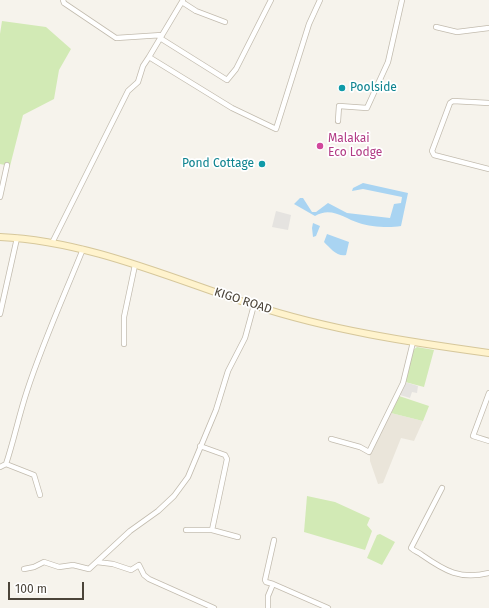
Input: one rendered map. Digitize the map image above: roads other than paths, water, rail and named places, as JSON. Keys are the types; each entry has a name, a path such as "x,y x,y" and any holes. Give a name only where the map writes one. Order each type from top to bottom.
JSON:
{"street":[{"path":"63,0 64,3 116,38 161,37 227,80 231,78 244,56 271,0"},
{"path":"149,57 232,108 276,129 309,24 320,0"},
{"path":"338,121 339,106 366,108 373,96 388,62 402,0"},
{"path":"52,243 128,91 138,82 143,66 182,1 196,11 225,22"},
{"path":"436,27 457,32 489,28"},
{"path":"489,103 453,101 450,103 438,130 432,151 434,155 448,160 489,169"},
{"path":"0,197 7,165"},
{"name":"KIGO ROAD","path":"0,237 52,243 83,249 135,265 254,306 343,329 413,342 489,353"},
{"path":"0,314 17,238"},
{"path":"0,467 6,464 27,391 55,315 83,249"},
{"path":"124,344 124,317 135,265"},
{"path":"24,569 34,567 44,562 59,567 73,565 87,569 97,562 130,531 158,511 174,496 188,477 216,410 228,371 245,338 254,306"},
{"path":"331,438 360,447 369,452 403,383 413,342"},
{"path":"489,393 473,436 489,441"},
{"path":"200,446 225,455 228,459 212,530"},
{"path":"6,464 34,475 40,495"},
{"path":"442,488 411,548 449,572 471,576 489,573"},
{"path":"186,530 212,530 238,537"},
{"path":"274,540 265,580 266,582 328,608"},
{"path":"97,562 113,564 131,570 139,565 144,575 149,580 214,608"},
{"path":"268,608 268,596 273,584"}],"water":[{"path":"363,183 408,193 401,226 386,227 369,225 327,212 315,216 294,204 300,198 303,198 312,212 316,212 328,203 347,213 390,218 394,204 401,203 402,197 363,189 352,191 353,188"},
{"path":"313,223 320,226 316,236 313,237 312,228"},
{"path":"327,234 349,242 346,255 340,255 324,242"}],"place":[{"name":"Poolside","path":"342,88"},
{"name":"Malakai Eco Lodge","path":"320,146"},
{"name":"Pond Cottage","path":"262,164"}]}
